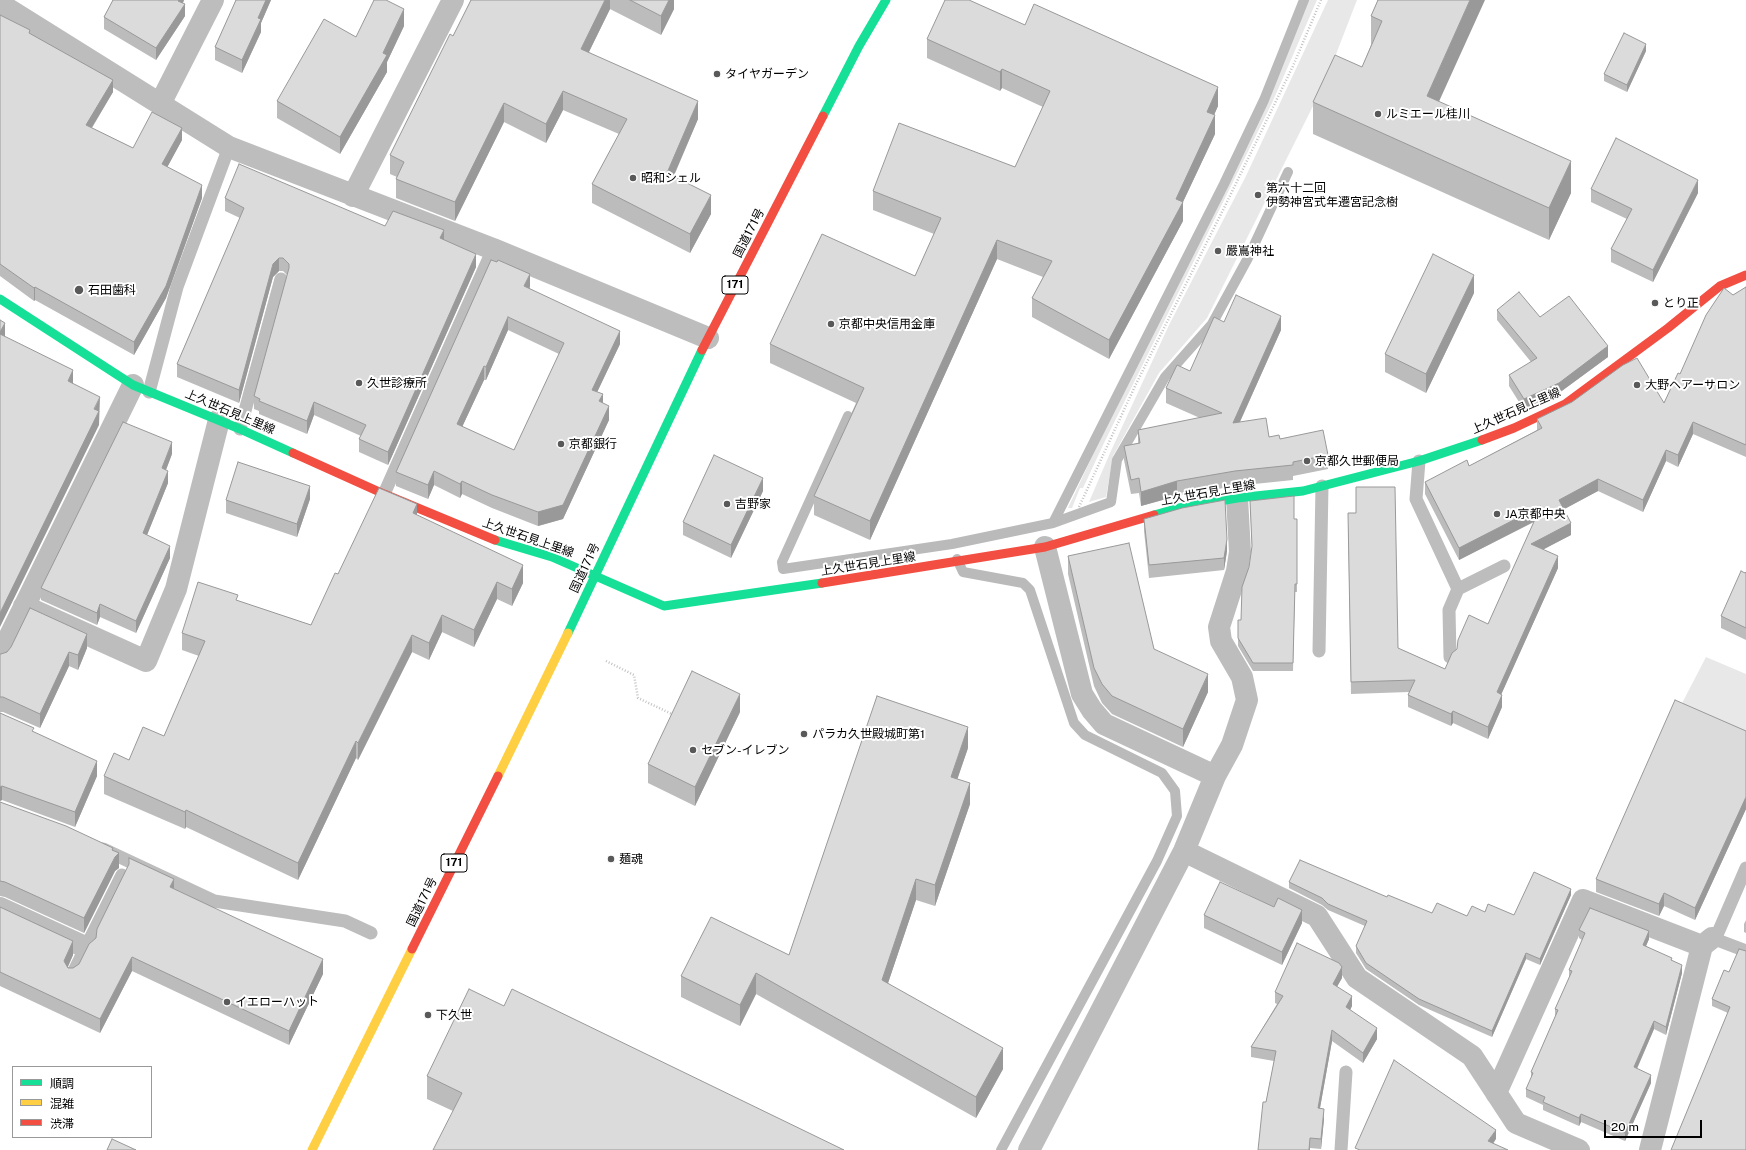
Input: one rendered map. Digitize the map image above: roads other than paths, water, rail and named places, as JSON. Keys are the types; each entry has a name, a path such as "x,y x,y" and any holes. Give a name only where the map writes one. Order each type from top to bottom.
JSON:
{"main road":[{"name":"国道171号","path":"312,1150 595,576 708,338 859,46 886,0"},
{"name":"上久世石見上里線","path":"0,299 141,389 219,420 384,494 504,544 552,556 664,606 937,565 976,557 1045,547 1179,508 1237,498 1303,490 1380,472 1419,461 1514,428 1564,404 1668,328 1720,286 1746,275"}],"street":[{"path":"160,104 213,0"},
{"path":"353,196 453,0"},
{"path":"0,4 229,147 493,249 708,338"},
{"path":"0,656 24,606 141,389"},
{"path":"24,606 146,661 176,589 219,420"},
{"path":"1029,1150 1184,851 1214,776 1232,745 1247,700 1242,677 1221,642 1219,627 1237,571 1240,552 1237,498"},
{"path":"1045,547 1082,694 1092,710 1104,724 1214,776"},
{"path":"1184,851 1317,916 1357,978 1472,1056 1516,1123 1579,1150"},
{"path":"1496,1093 1583,900 1707,942 1650,1150"},
{"path":"0,908 85,947"}],"lane":[{"path":"141,389 229,147"},
{"path":"384,494 493,249"},
{"path":"240,429 282,279"},
{"path":"1419,461 1416,499 1458,589"},
{"path":"1319,651 1322,486"},
{"path":"1450,657 1449,610 1458,589 1504,566"},
{"path":"89,842 214,901 345,920 371,933"},
{"path":"1707,942 1717,935 1746,868"},
{"path":"72,975 122,875"},
{"path":"1707,942 1746,950"},
{"path":"1341,1150 1346,1072"}],"waterway":[{"path":"848,416 782,562 783,569 952,544 1053,523 1224,184 1264,100 1304,0"},
{"path":"1053,523 1111,502 1117,460 1165,377 1212,324 1248,258 1288,172"},
{"path":"957,559 963,572 1023,583 1030,590 1074,723 1085,735 1162,773 1175,791 1177,816 1157,861 1001,1150"}],"place":[{"name":"タイヤガーデン","path":"717,74"},
{"name":"ルミエール桂川","path":"1378,114"},
{"name":"昭和シェル","path":"633,178"},
{"name":"第六十二回 伊勢神宮式年遷宮記念樹","path":"1258,195"},
{"name":"嚴嶌神社","path":"1218,251"},
{"name":"石田歯科","path":"79,290"},
{"name":"とり正","path":"1655,303"},
{"name":"京都中央信用金庫","path":"831,324"},
{"name":"久世診療所","path":"359,383"},
{"name":"大野ヘアーサロン","path":"1637,385"},
{"name":"京都銀行","path":"561,444"},
{"name":"京都久世郵便局","path":"1307,461"},
{"name":"吉野家","path":"727,504"},
{"name":"JA京都中央","path":"1497,514"},
{"name":"パラカ久世殿城町第1","path":"804,734"},
{"name":"セブン-イレブン","path":"693,750"},
{"name":"麺魂","path":"611,859"},
{"name":"イエローハット","path":"227,1002"},
{"name":"下久世","path":"428,1015"}]}
